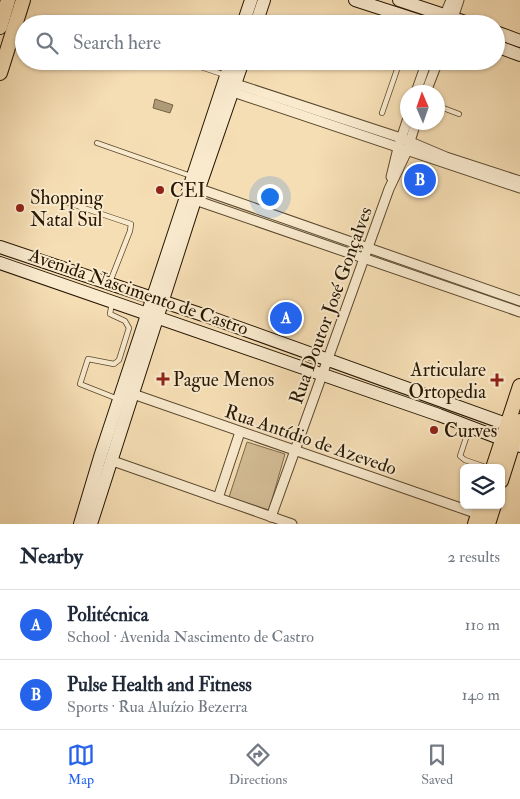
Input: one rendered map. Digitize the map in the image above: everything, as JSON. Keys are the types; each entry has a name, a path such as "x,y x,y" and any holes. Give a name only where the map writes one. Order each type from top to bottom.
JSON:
{"main road":[{"path":"0,27 8,0"},
{"path":"18,15 23,0"},
{"path":"246,15 250,0"},
{"path":"259,15 264,0"},
{"path":"355,0 395,15"},
{"path":"400,0 435,15"},
{"path":"0,73 15,25"},
{"path":"505,36 520,42"},
{"path":"505,45 520,42"},
{"path":"505,50 520,55"},
{"path":"158,300 197,194 232,84 231,70"},
{"path":"91,524 110,460 133,394 192,176 239,70"},
{"path":"0,247 26,271"},
{"name":"Avenida Nascimento de Castro","path":"0,247 109,283 516,426"},
{"name":"Avenida Nascimento de Castro","path":"0,263 321,376 439,415 512,443"},
{"path":"50,280 88,276"},
{"path":"80,524 119,399 153,316"},
{"path":"505,467 516,426 520,386"},
{"path":"431,397 439,415"},
{"path":"496,464 512,443"}],"street":[{"path":"448,15 452,0"},
{"path":"450,15 459,0"},
{"path":"418,85 424,70"},
{"path":"429,85 435,70"},
{"path":"232,84 411,141 460,165"},
{"path":"232,84 398,148 502,178 520,181"},
{"name":"Rua Doutor José Gonçalves","path":"389,189 403,130"},
{"name":"Rua Doutor José Gonçalves","path":"271,517 367,248 414,130"},
{"path":"502,178 520,188"},
{"path":"197,194 367,248 520,301"},
{"path":"197,194 364,259 410,273 520,312"},
{"path":"410,273 414,264"},
{"path":"493,303 497,294"},
{"name":"Rua Antídio de Azevedo","path":"133,394 480,517"},
{"path":"218,498 240,432"},
{"path":"110,460 292,524"}],"lane":[{"path":"202,70 232,84"},
{"path":"382,113 397,70"},
{"path":"445,109 459,114"},
{"path":"97,143 192,176"},
{"path":"63,201 131,224 109,283"},
{"path":"112,301 110,314 125,321 129,328 119,360 114,364 88,359 80,384 119,399"},
{"path":"470,427 460,456 476,464"}],"shaded area":[{"path":"155,99 173,105 170,113 153,108"},
{"path":"247,442 285,454 269,510 229,497"}],"place":[{"name":"Pulse Health and Fitness","path":"420,180"},
{"name":"CEI","path":"160,190"},
{"name":"Shopping Natal Sul","path":"20,208"},
{"name":"Politécnica","path":"286,318"},
{"name":"Pague Menos","path":"163,379"},
{"name":"Articulare Ortopedia","path":"497,380"},
{"name":"Curves","path":"434,430"}]}
